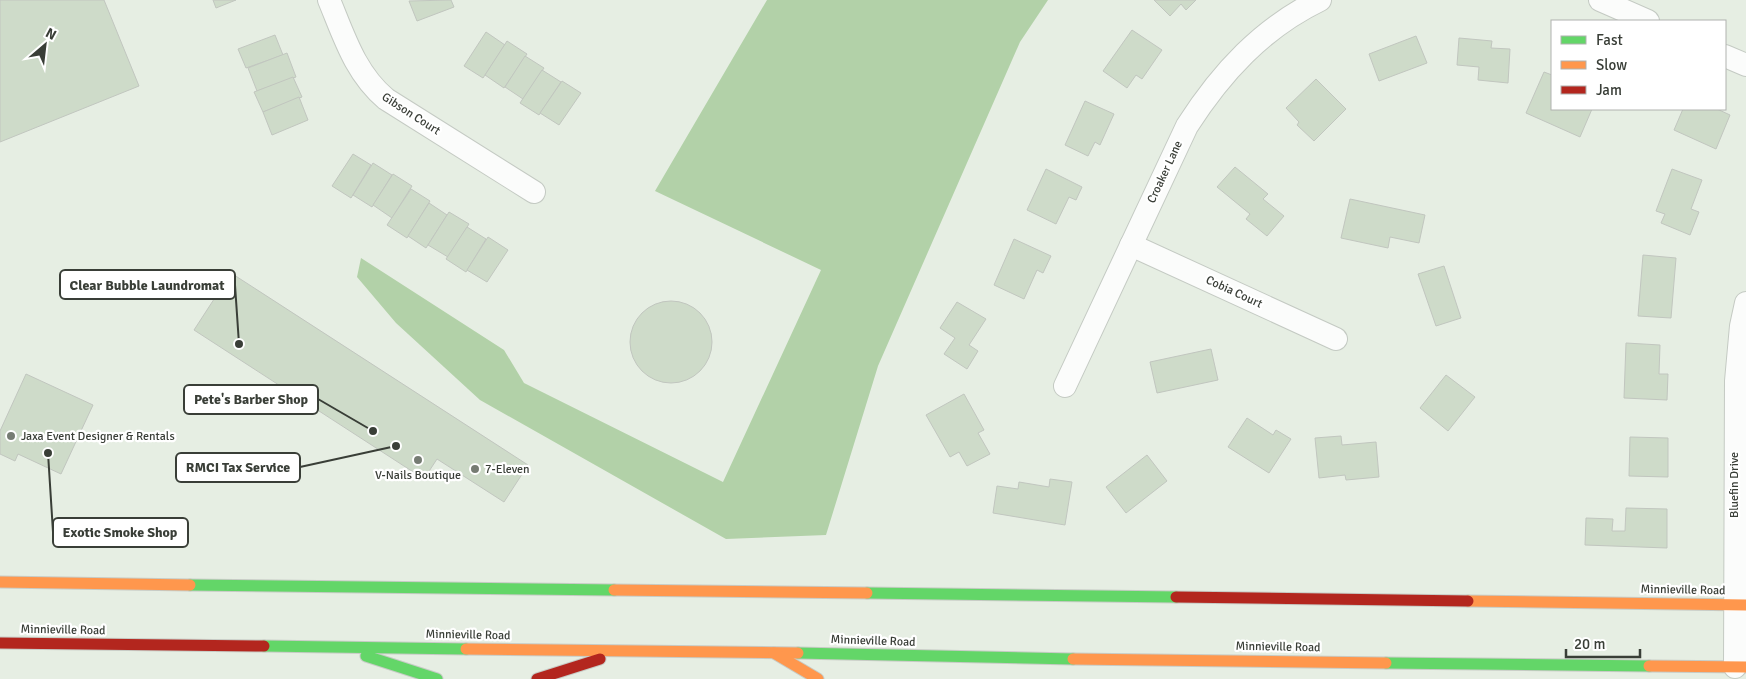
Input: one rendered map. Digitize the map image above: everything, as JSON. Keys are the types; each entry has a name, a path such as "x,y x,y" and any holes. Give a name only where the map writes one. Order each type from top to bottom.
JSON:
{"main road":[{"name":"Minnieville Road","path":"0,582 1740,605"},
{"name":"Minnieville Road","path":"0,643 628,652 772,652 976,658 1740,667"},
{"path":"336,648 437,679"},
{"path":"537,679 628,652"},
{"path":"772,652 818,679"}],"street":[{"name":"Gibson Court","path":"329,0 353,58 376,90 386,99 534,192"},
{"name":"Croaker Lane","path":"1065,386 1187,126 1210,90 1232,64 1270,30 1320,0"},
{"path":"1600,0 1646,20"},
{"path":"1726,56 1746,65"},
{"name":"Cobia Court","path":"1131,245 1336,339"},
{"name":"Bluefin Drive","path":"1740,667 1736,381 1741,326 1746,303"}],"green space":[{"path":"767,0 1048,0 1020,42 878,366 826,535 726,539 480,400 396,323 357,277 361,258 504,350 524,383 723,482 821,270 655,191"}],"building":[{"path":"0,0 104,0 139,86 0,142"},
{"path":"213,0 236,0 216,8"},
{"path":"451,0 454,7 417,21 409,1"},
{"path":"1154,0 1196,0 1186,10 1181,4 1170,16"},
{"path":"1132,30 1162,50 1142,79 1136,75 1127,88 1103,71"},
{"path":"486,32 505,45 483,78 464,66"},
{"path":"275,35 283,55 246,68 238,49"},
{"path":"1416,36 1427,63 1379,81 1369,54"},
{"path":"1459,38 1492,41 1491,48 1510,49 1508,83 1478,80 1479,67 1457,65"},
{"path":"507,41 527,54 504,88 485,75"},
{"path":"287,53 296,77 257,91 248,68"},
{"path":"525,56 544,68 523,99 505,87"},
{"path":"542,70 561,82 539,115 520,103"},
{"path":"1544,72 1551,75 1551,110 1592,110 1580,137 1526,113"},
{"path":"293,77 302,97 263,112 254,92"},
{"path":"1316,79 1346,109 1314,141 1297,125 1299,122 1286,108"},
{"path":"562,81 581,93 559,125 540,113"},
{"path":"299,97 308,120 272,135 263,112"},
{"path":"1085,101 1114,114 1100,145 1095,142 1088,156 1065,145"},
{"path":"1683,110 1719,110 1730,115 1716,149 1674,130"},
{"path":"353,154 371,165 351,198 332,186"},
{"path":"373,163 392,175 372,207 353,195"},
{"path":"1235,167 1268,194 1263,199 1284,216 1267,236 1246,219 1250,214 1217,187"},
{"path":"1046,169 1082,187 1076,200 1069,197 1056,224 1027,210"},
{"path":"1672,169 1702,180 1691,209 1699,212 1690,235 1661,223 1665,214 1656,211"},
{"path":"393,174 412,186 392,218 373,205"},
{"path":"411,189 430,201 407,238 387,225"},
{"path":"1350,199 1425,215 1419,243 1390,237 1388,248 1341,238"},
{"path":"429,203 447,215 426,248 408,236"},
{"path":"449,212 469,224 448,257 428,245"},
{"path":"467,227 486,239 466,272 446,259"},
{"path":"488,237 508,250 487,282 467,270"},
{"path":"1014,239 1051,256 1043,273 1037,270 1024,299 994,285"},
{"path":"1643,255 1676,258 1671,318 1638,316"},
{"path":"1444,266 1461,318 1436,326 1418,274"},
{"path":"231,273 528,465 504,502 437,459 424,479 194,330"},
{"path":"671,301 687,304 700,313 709,326 712,342 709,358 700,371 687,380 671,383 655,380 642,371 633,358 630,342 633,326 642,313 655,304"},
{"path":"957,302 986,319 969,345 978,351 967,369 944,354 955,338 940,328"},
{"path":"1626,343 1660,345 1659,374 1668,374 1667,400 1624,398"},
{"path":"1211,349 1218,380 1157,393 1150,362"},
{"path":"26,374 93,405 61,474 18,454 15,461 0,454 0,431"},
{"path":"1446,375 1475,397 1448,431 1420,408"},
{"path":"964,394 984,430 978,433 990,454 967,466 959,452 950,457 926,415"},
{"path":"1247,418 1273,435 1276,430 1291,439 1269,473 1228,447"},
{"path":"1341,436 1342,445 1376,442 1379,477 1346,480 1345,475 1319,478 1315,438"},
{"path":"1630,437 1668,438 1668,477 1629,476"},
{"path":"1147,455 1167,481 1126,513 1106,487"},
{"path":"1050,479 1072,482 1065,525 993,513 997,486 1018,489 1019,482 1049,487"},
{"path":"1626,508 1667,509 1667,548 1585,545 1586,518 1613,519 1612,531 1625,531"}],"traffic: fast":[{"path":"190,585 614,590"},
{"path":"867,593 1176,597"},
{"path":"264,646 466,649"},
{"path":"798,653 1073,659"},
{"path":"366,656 437,679"},
{"path":"1386,663 1649,666"}],"traffic: slow":[{"path":"0,582 190,585"},
{"path":"614,590 867,593"},
{"path":"1468,601 1746,605"},
{"path":"466,649 798,653"},
{"path":"774,653 818,679"},
{"path":"1073,659 1386,663"},
{"path":"1649,666 1746,667"}],"traffic: jam":[{"path":"1176,597 1468,601"},
{"path":"0,643 264,646"},
{"path":"537,679 600,659"}],"place":[{"name":"Clear Bubble Laundromat","path":"239,344"},
{"name":"Pete's Barber Shop","path":"373,431"},
{"name":"Jaxa Event Designer & Rentals","path":"11,436"},
{"name":"RMCI Tax Service","path":"396,446"},
{"name":"Exotic Smoke Shop","path":"48,453"},
{"name":"V-Nails Boutique","path":"418,460"},
{"name":"7-Eleven","path":"475,469"}]}
